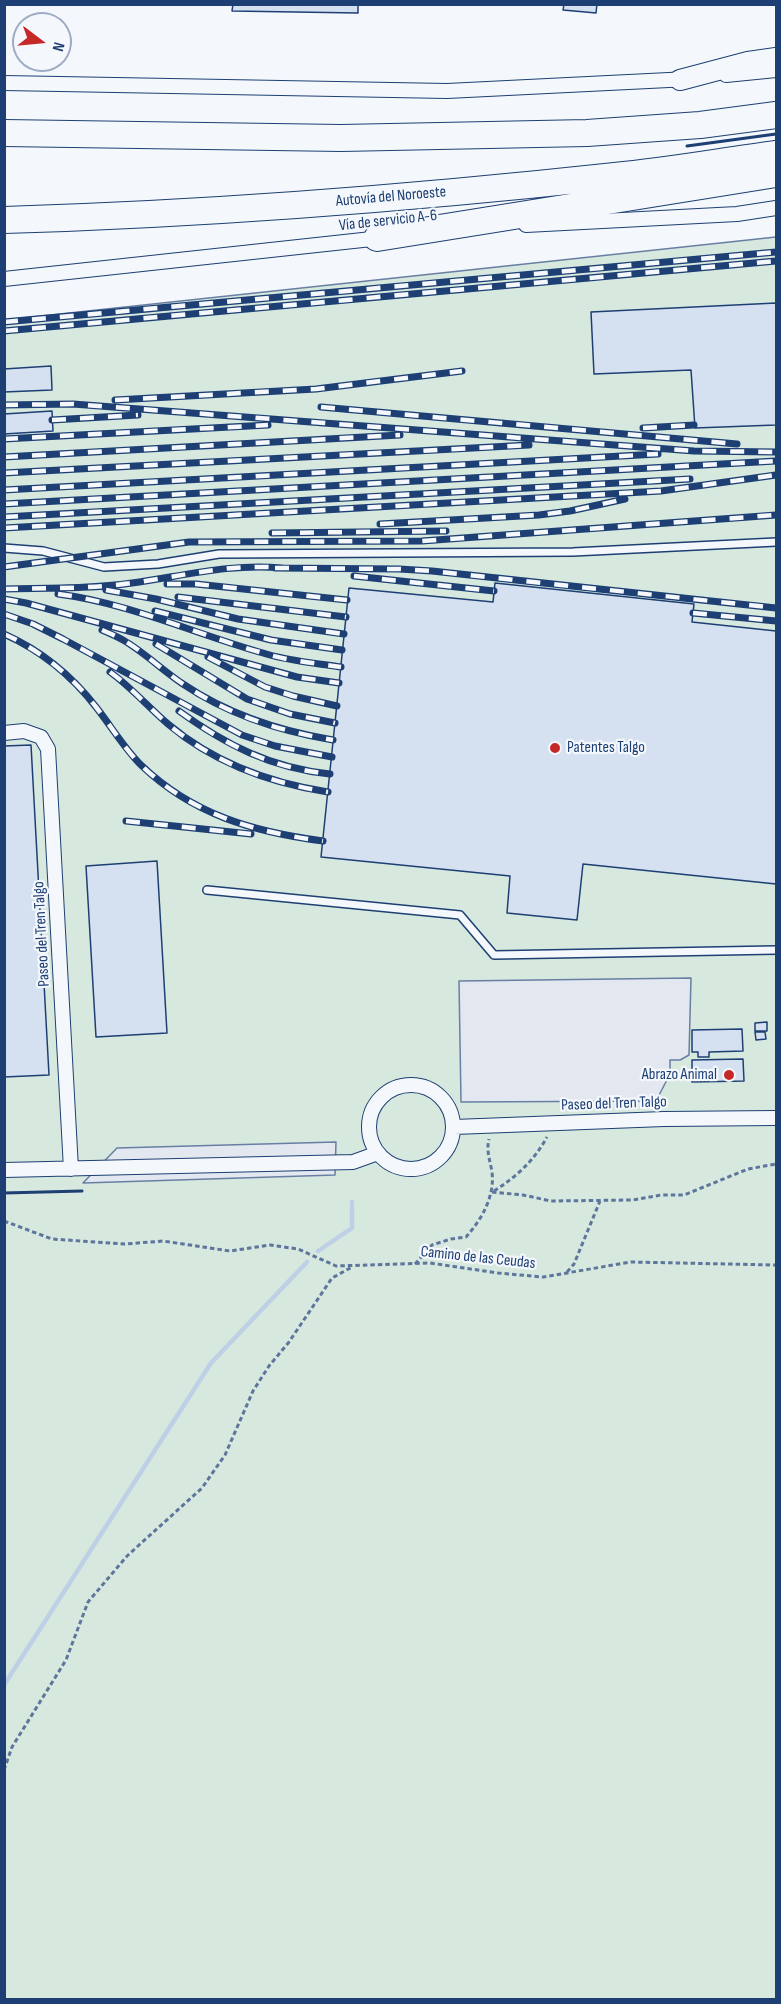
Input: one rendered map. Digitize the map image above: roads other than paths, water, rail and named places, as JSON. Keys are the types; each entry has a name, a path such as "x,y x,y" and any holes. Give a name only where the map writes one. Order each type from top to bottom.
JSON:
{"highway":[{"path":"4,133 341,138 563,134 700,125 777,115"},
{"name":"Autovía del Noroeste","path":"4,220 93,217 371,200 617,176 777,154"},
{"path":"377,238 777,174"}],"main road":[{"path":"680,80 748,62 777,58"}],"street":[{"path":"6,83 447,92 680,80 777,70"},
{"name":"Vía de servicio A-6","path":"4,279 377,238 509,226 737,214 777,208"},
{"path":"737,214 777,213"},
{"name":"Paseo del Tren Talgo","path":"4,733 24,731 41,737 48,749 71,1169"},
{"path":"410,1085 435,1092 445,1102 454,1127 452,1140 446,1152 436,1161 412,1170 399,1168 387,1162 378,1153 371,1142 369,1129 376,1104 385,1094 397,1087 410,1085"},
{"name":"Paseo del Tren Talgo","path":"454,1127 777,1118"},
{"path":"4,1170 352,1162 378,1153"}],"lane":[{"path":"4,548 43,551 105,567 158,564 219,554 573,552 777,542"},
{"path":"207,890 460,915 494,955 777,950"}],"waterway":[{"path":"318,1251 352,1228 352,1202"},
{"path":"4,1685 211,1363 307,1262"}],"railway":[{"path":"4,322 776,252"},
{"path":"4,331 776,261"},
{"path":"115,400 316,389 462,371"},
{"path":"4,405 73,404 694,451 776,452"},
{"path":"321,407 737,444"},
{"path":"52,420 138,415"},
{"path":"4,439 268,425"},
{"path":"643,428 694,425"},
{"path":"4,457 400,435"},
{"path":"4,473 529,445"},
{"path":"4,490 658,454"},
{"path":"4,504 776,461"},
{"path":"4,528 661,491 776,475"},
{"path":"4,517 690,479"},
{"path":"380,524 539,515 625,499"},
{"path":"4,567 189,542 422,541 776,515"},
{"path":"272,533 446,531"},
{"path":"4,589 100,586 244,567 282,568"},
{"path":"275,568 432,571 776,608"},
{"path":"354,576 494,591"},
{"path":"167,584 196,584 347,600"},
{"path":"106,590 156,599 238,619 344,634"},
{"path":"58,594 110,604 272,656 341,667"},
{"path":"178,597 346,617"},
{"path":"4,599 297,677 339,683"},
{"path":"155,611 271,640 342,650"},
{"path":"693,613 776,621"},
{"path":"4,614 33,624 63,639 242,735 275,746 332,757"},
{"path":"102,630 131,645 183,684 218,705 293,732 333,740"},
{"path":"4,634 43,656 66,674 102,714 141,765 182,797 203,809 249,826 323,841"},
{"path":"156,644 247,699 290,714 335,723"},
{"path":"208,657 265,687 337,706"},
{"path":"110,672 168,724 204,750 264,777 328,792"},
{"path":"179,711 214,734 250,753 288,766 330,774"},
{"path":"126,821 251,834"}],"place":[{"name":"Patentes Talgo","path":"555,748"},
{"name":"Abrazo Animal","path":"729,1075"}]}
